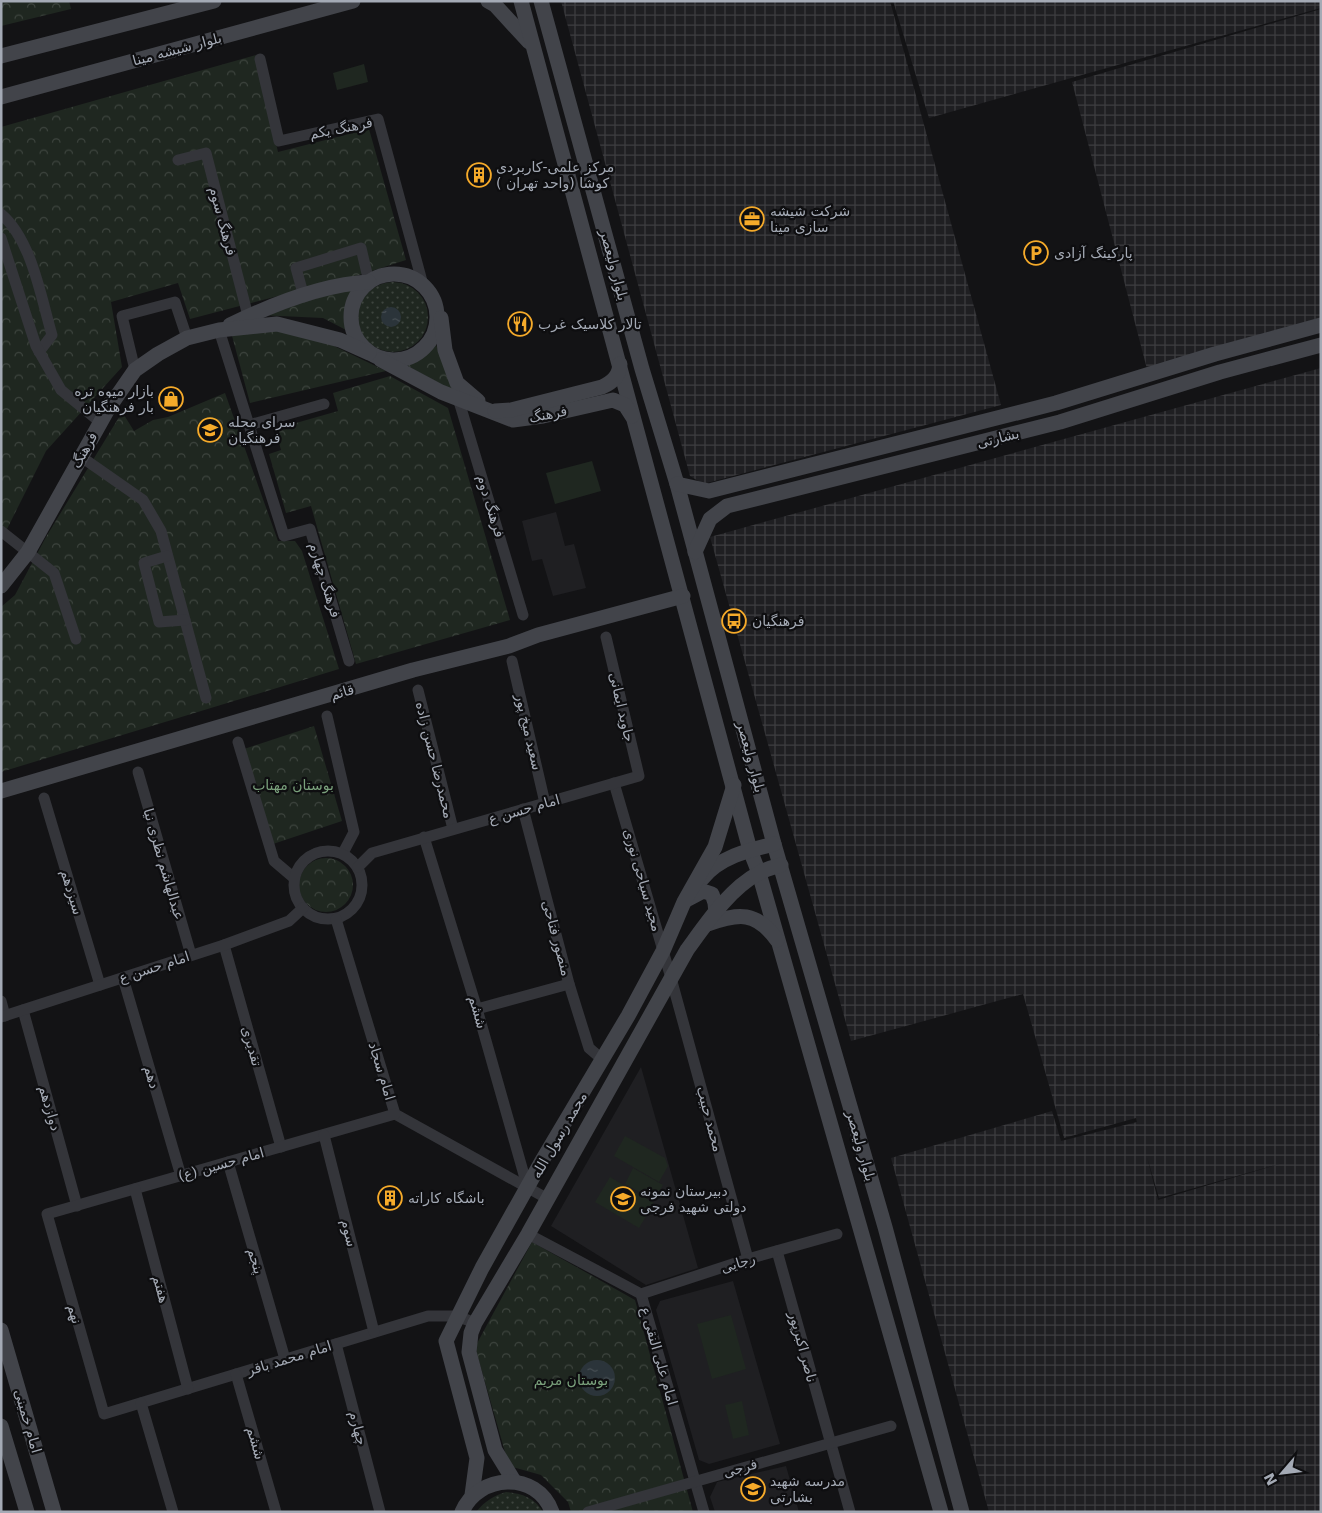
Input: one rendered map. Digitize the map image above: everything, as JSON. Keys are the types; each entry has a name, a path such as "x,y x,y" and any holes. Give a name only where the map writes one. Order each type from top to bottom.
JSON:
{"street":[{"path":"1,56 214,1"},
{"name":"بلوار شیشه مینا","path":"1,97 353,1"},
{"path":"488,1 495,5 533,48"},
{"name":"بلوار ولیعصر","path":"521,1 734,784 750,850 759,873 940,1512"},
{"name":"بلوار ولیعصر","path":"541,1 640,359 677,484 774,844 884,1227 962,1512"},
{"name":"فرهنگ یکم","path":"260,59 279,141 378,119 423,285"},
{"name":"فرهنگ سوم","path":"178,160 206,153 248,316"},
{"path":"1,214 10,221 24,242 52,335 40,352"},
{"path":"1,238 13,279 40,352 61,390 100,422"},
{"path":"304,296 296,268 361,248 369,282"},
{"name":"فرهنگ","path":"423,285 411,277 397,274 382,275 369,282 359,291 353,304 351,317 353,331 360,343 375,356 400,360 414,356 425,347 433,335 437,322 436,307"},
{"name":"فرهنگ","path":"219,330 248,316 304,296 349,283 369,282"},
{"path":"423,285 431,295 442,322 445,350 458,383 491,411"},
{"path":"136,370 122,316 175,302 187,338"},
{"name":"فرهنگ","path":"1,586 28,552 100,422 136,370 158,354 187,338 219,330 277,324 340,340 375,356 441,392 513,420 544,416 604,394"},
{"name":"بشارتی","path":"677,484 709,491 1056,403 1215,354 1321,325"},
{"name":"فرهنگ چهارم","path":"219,330 284,536 310,529 349,661"},
{"name":"بشارتی","path":"695,552 710,518 727,506 1060,422 1220,372 1321,345"},
{"path":"1215,354 1220,372"},
{"path":"637,426 625,405 604,394 619,372 620,364 623,367 631,368 638,364 640,359"},
{"name":"فرهنگ دوم","path":"458,398 523,615"},
{"path":"631,407 637,400 643,398 653,404"},
{"path":"248,425 324,404"},
{"path":"80,456 142,500 161,531 206,698"},
{"path":"1,531 54,573 76,639"},
{"path":"168,556 144,564 159,622 185,620"},
{"name":"قائم","path":"1,791 412,670 508,646 538,635 683,596"},
{"name":"جاوید ایمانی","path":"606,638 639,776"},
{"name":"سعید میخ پور","path":"512,661 545,802"},
{"name":"محمدرضا حسن زاده","path":"418,690 453,829"},
{"path":"327,716 354,832 342,853"},
{"path":"238,742 274,861 294,878"},
{"name":"عبدالهاشم نظری نیا","path":"138,772 191,955"},
{"name":"امام حسن ع","path":"358,867 372,853 639,776"},
{"name":"مجید سیاحی نوری","path":"614,783 671,978"},
{"name":"محمد رسول الله","path":"462,1512 472,1495 477,1458 446,1341 457,1316 543,1159 603,1060 663,951 684,902 715,848 734,784"},
{"name":"سیزدهم","path":"44,798 100,985"},
{"name":"منصور فتاحی","path":"523,809 568,984 589,1048 603,1060"},
{"name":"ششم","path":"424,838 477,1009 528,1189"},
{"path":"684,902 706,874 717,865 750,850 774,844"},
{"path":"332,850 342,853 358,867 363,888 360,899 354,908 336,919 318,918 303,908 297,899 294,878 298,868 312,854 332,850"},
{"name":"محمد رسول الله","path":"514,1482 495,1450 469,1352 475,1323 528,1234 671,978 704,926 742,885 759,873 781,865"},
{"path":"684,902 696,893 703,891 712,894 716,903 716,913"},
{"name":"امام حسن ع","path":"3,1016 224,945 289,921 303,908"},
{"path":"704,926 731,915 752,918 768,928 779,943"},
{"name":"امام سجاد","path":"336,919 395,1114 528,1189 548,1198"},
{"name":"تقدیری","path":"224,945 281,1147"},
{"name":"دهم","path":"123,978 180,1176"},
{"name":"محمد حبیب","path":"671,978 748,1259"},
{"path":"477,1009 568,984"},
{"path":"1,1001 3,1016"},
{"name":"دوازدهم","path":"23,1010 77,1206"},
{"name":"امام حسین (ع)","path":"47,1214 395,1114"},
{"name":"سوم","path":"324,1135 374,1332"},
{"name":"پنجم","path":"228,1162 285,1359"},
{"name":"هفتم","path":"135,1189 188,1389"},
{"name":"نهم","path":"47,1214 104,1414"},
{"name":"امام علی النقی ع","path":"528,1234 641,1294 704,1512"},
{"name":"رجایی","path":"641,1294 748,1259 837,1234"},
{"name":"ناصر اکبرپور","path":"777,1251 829,1443 850,1512"},
{"name":"امام محمد باقر","path":"104,1414 428,1316 457,1316 475,1323"},
{"name":"امام خمینی","path":"1,1330 54,1512"},
{"name":"چهارم","path":"336,1344 380,1512"},
{"name":"ششم","path":"236,1374 276,1512"},
{"path":"141,1403 173,1512"},
{"name":"امام خمینی","path":"1,1426 26,1512"},
{"name":"فرجی","path":"588,1512 891,1426"},
{"path":"472,1495 491,1484 514,1482 528,1486 541,1495 552,1512"}],"shaded area":[{"path":"561,1 890,1 1001,405 703,484 690,476"},
{"path":"893,1 1321,1 1321,8 929,118"},
{"path":"1321,9 1321,318 1147,369 1072,82"},
{"path":"1321,368 1321,1033 1318,1034 1321,1045 1321,1510 1314,1512 989,1512 891,1158 1052,1111 1061,1141 1137,1122 1136,1118 1064,1138 1023,994 851,1041 710,537","holes":["1147,1157 1159,1198 1286,1162 1158,1200"]},
{"path":"556,512 565,546 574,544 586,588 553,596 542,559 532,561 522,521"},
{"name":"دبیرستان نمونه دولتی شهید فرجی","path":"641,1067 698,1268 646,1285 551,1226"},
{"path":"733,1281 780,1444 709,1464 699,1460 656,1310 660,1301"},
{"name":"مدرسه شهید بشارتی","path":"786,1466 799,1512 715,1512 710,1497 717,1482"}],"green space":[{"path":"1,1 69,1 71,9 1,26"},
{"path":"256,55 278,152 369,129 406,260 309,291 305,289 190,319 178,283 111,302 122,367 46,451 1,541 1,127"},
{"path":"364,64 368,82 337,90 333,73"},
{"path":"393,282 406,285 418,292 425,304 428,317 425,330 418,342 406,349 393,352 380,349 368,342 361,330 358,317 361,304 368,292 380,285"},
{"path":"355,287 344,314 345,325 348,331 323,318 259,315"},
{"path":"278,330 332,345 386,371 250,403 231,332"},
{"path":"435,343 459,394 404,364 418,361 426,355"},
{"path":"390,376 448,408 510,620 356,664 311,506 286,513 269,454 281,450 275,429 338,411 333,393"},
{"path":"225,393 278,541 295,541 302,551 339,669 1,772 1,607 15,595 46,537 127,404 124,415 134,431 153,420 168,417"},
{"path":"592,461 601,491 555,504 546,473"},
{"name":"بوستان مهتاب","path":"314,726 342,821 273,844 244,749"},
{"path":"326,858 345,866 353,885 345,904 326,912 307,904 299,885 307,866"},
{"path":"625,1136 665,1158 668,1166 659,1182 614,1156"},
{"path":"633,1168 663,1185 654,1200 625,1184"},
{"path":"610,1177 654,1203 639,1228 595,1202"},
{"name":"بوستان مریم","path":"532,1242 635,1300 693,1512 571,1512 568,1502 541,1475 509,1466 475,1347"},
{"path":"731,1315 746,1369 712,1379 697,1324"},
{"path":"742,1401 749,1435 733,1439 725,1405"},
{"path":"506,1492 528,1497 543,1512 476,1512 490,1499"}],"water":[{"path":"391,307 398,310 401,317 398,324 391,327 384,324 381,317 384,310"},
{"path":"597,1360 609,1366 615,1378 609,1390 597,1396 585,1390 579,1378 585,1366"}],"place":[{"name":"مرکز علمی-کاربردی کوشا (واحد تهران )","path":"479,175"},
{"name":"شرکت شیشه سازی مینا","path":"752,219"},
{"name":"پارکینگ آزادی","path":"1036,253"},
{"name":"تالار کلاسیک غرب","path":"520,324"},
{"name":"بازار میوه تره بار فرهنگیان","path":"171,399"},
{"name":"سرای محله فرهنگیان","path":"210,430"},
{"name":"فرهنگیان","path":"734,621"},
{"name":"باشگاه کاراته","path":"390,1198"},
{"name":"دبیرستان نمونه دولتی شهید فرجی","path":"623,1199"},
{"name":"مدرسه شهید بشارتی","path":"753,1489"}]}
